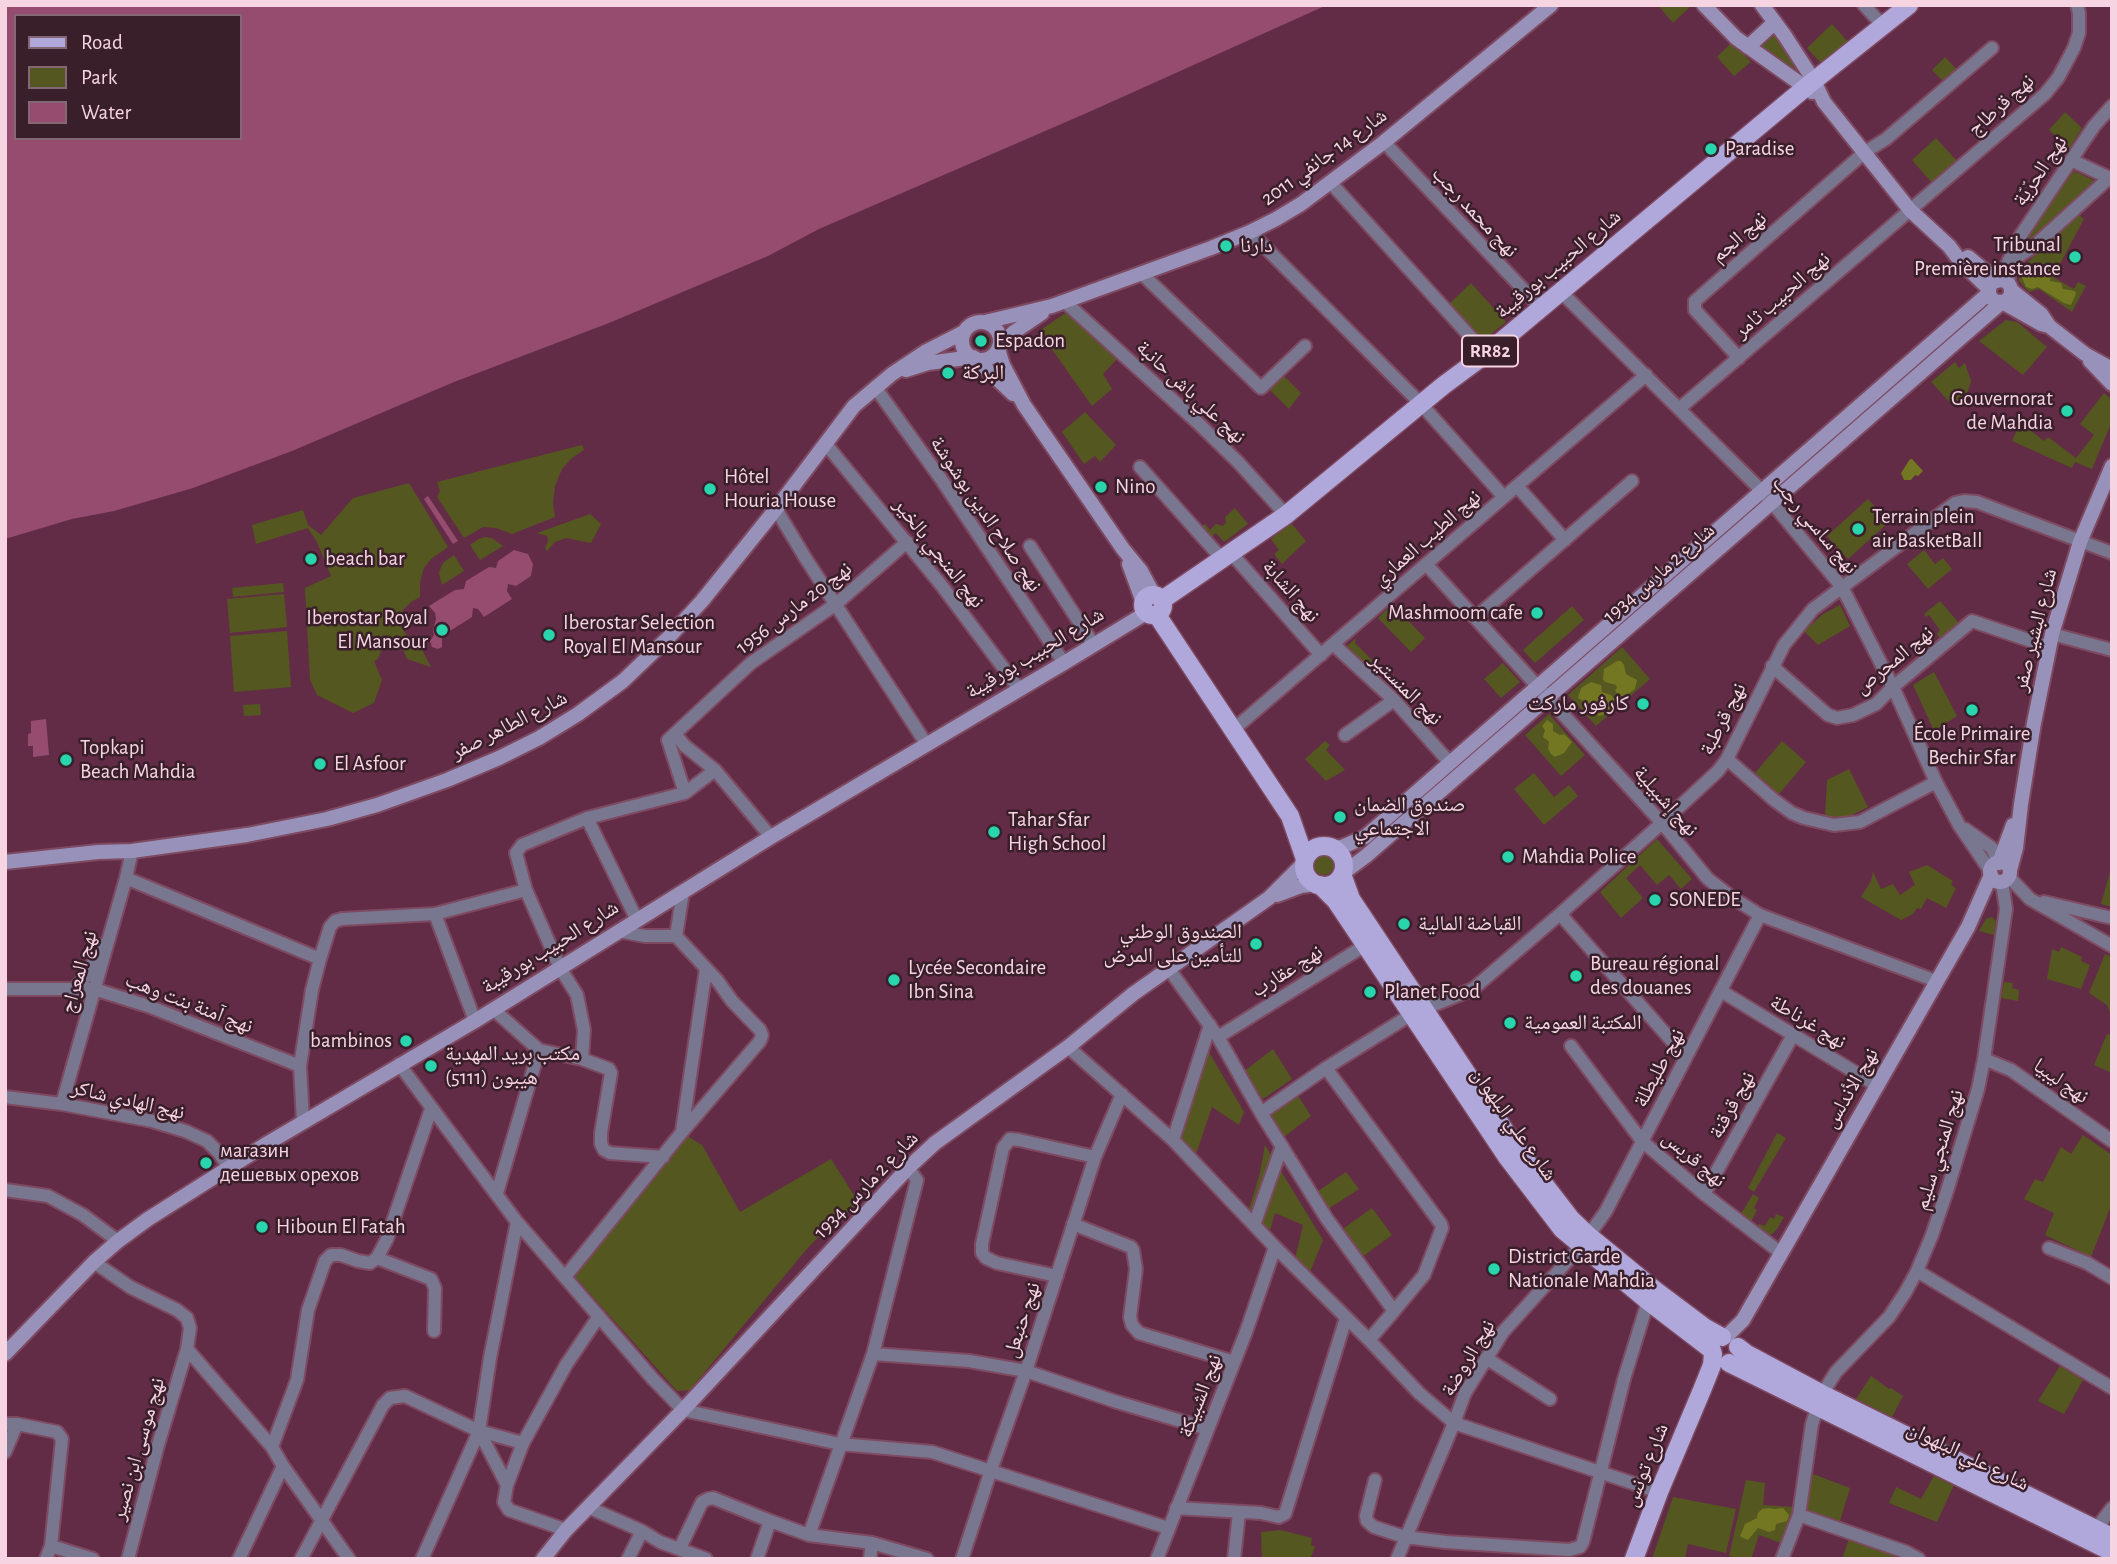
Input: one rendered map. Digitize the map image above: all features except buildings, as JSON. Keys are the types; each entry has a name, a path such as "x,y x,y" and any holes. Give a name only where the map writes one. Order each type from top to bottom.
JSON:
{"main road":[{"name":"شارع الحبيب بورقيبة","path":"1153,605 1228,557 1286,515 1486,354 1909,5"},
{"path":"1153,605 1290,816 1305,861 1306,875 1317,885 1333,884 1342,874 1343,862 1337,851 1328,847 1290,816"},
{"path":"1305,861 1313,849 1328,847"},
{"name":"شارع علي البلهوان","path":"1342,874 1371,941"},
{"name":"شارع علي البلهوان","path":"1317,885 1336,901 1371,941 1512,1153 1571,1219 1585,1241 1648,1301 1726,1349 1820,1400 2112,1552"},
{"name":"شارع علي البلهوان","path":"1585,1241 1704,1327 1726,1349"},
{"name":"شارع تونس","path":"1634,1559 1712,1365 1726,1349"},
{"name":"شارع علي البلهوان","path":"1820,1400 2104,1533"}],"street":[{"name":"شارع 14 جانفي 2011","path":"985,322 1058,304 1142,273 1250,232 1301,204 1384,142 1551,5"},
{"path":"1704,5 1748,47 1810,84"},
{"path":"1762,5 1775,22 1810,84 1910,210 1999,286 2041,314 2049,326 2085,354 2112,369"},
{"path":"1864,5 1883,26"},
{"name":"نهج قرطاج","path":"1910,210 2045,94 2058,78 2074,48 2079,33 2077,5"},
{"path":"1748,47 1775,22"},
{"name":"نهج الجم","path":"1739,358 1695,310 1695,301 1865,152 1886,139 1992,48"},
{"name":"نهج الحرّيّة","path":"2008,262 2021,235 2071,160 2094,126 2112,106"},
{"name":"نهج محمد رجب","path":"1384,142 1540,307"},
{"path":"2049,326 1992,299 2008,262 2032,247 2110,179 2071,160"},
{"path":"1330,183 1486,354"},
{"name":"نهج الحبيب ثامر","path":"1680,408 1910,210"},
{"path":"1250,232 1421,404 1504,497"},
{"path":"1142,273 1261,388 1306,346"},
{"name":"شارع 2 مارس 1934","path":"1342,874 1366,856 1543,692 1767,497 1931,364 1999,286"},
{"name":"نهج ساسي رجب","path":"1560,291 1767,497 1842,587 1959,825 1992,848 2000,873"},
{"name":"شارع 2 مارس 1934","path":"1767,497 1921,353 2002,302"},
{"name":"شارع 14 جانفي 2011","path":"998,348 1014,332 1058,304"},
{"name":"نهج علي باش حانبة","path":"1058,304 1198,423 1286,515"},
{"path":"974,358 991,357 1000,342 998,331 985,322 975,323 964,332 964,347 974,358 1024,405"},
{"name":"شارع الطاهر صفر","path":"5,862 132,851 247,835 327,819 377,805 447,780 538,738 578,714 632,673 702,601 854,406 892,374 925,352 964,332"},
{"path":"998,348 1003,365 1024,405 1123,549 1153,605"},
{"path":"1921,353 1931,364"},
{"path":"2085,354 2112,384"},
{"name":"شارع الطاهر صفر","path":"892,374 928,363 974,358"},
{"name":"نهج الطيب العماري","path":"1233,730 1646,375"},
{"name":"نهج صلاح الدين بوشوشة","path":"875,387 941,479 1064,663"},
{"name":"نهج المنجي بالخير","path":"825,443 907,542 1020,690"},
{"name":"نهج الشابة","path":"1140,467 1321,654"},
{"name":"شارع البشير صفر","path":"2000,873 2021,804 2050,641 2080,542 2111,468"},
{"path":"1475,618 1632,481"},
{"path":"1517,486 1565,540"},
{"name":"نهج قرطبة","path":"1261,1113 1326,1068 1418,1012 1473,989 1559,914 1718,771 1727,759 1772,666 1793,631 1814,609 1955,503 1977,502 2080,542"},
{"path":"776,509 927,744"},
{"name":"نهج 20 مارس 1956","path":"671,737 751,663 836,604 907,542"},
{"path":"2080,542 2112,553"},
{"path":"1030,546 1094,645"},
{"name":"نهج إشبيلية","path":"1426,564 1662,823 1708,879 1760,915 1936,981"},
{"name":"شارع الحبيب بورقيبة","path":"5,1354 94,1262 118,1241 229,1168 475,1021 771,837 1094,645 1153,605"},
{"name":"نهج المحرص","path":"1772,666 1828,715 1837,718 1853,715 1875,704 1972,621 2050,641"},
{"path":"2050,641 2112,650"},
{"name":"نهج المنستير","path":"1332,644 1394,700 1450,763"},
{"name":"شارع 2 مارس 1934","path":"1328,847 1342,847 1365,837 1450,763 1543,692"},
{"path":"1345,735 1394,700"},
{"path":"671,737 715,770 771,837"},
{"path":"671,737 685,793"},
{"path":"1727,759 1792,813 1834,825 1860,822 1936,782"},
{"path":"582,1059 584,1030 577,995 560,968 526,890 516,858 518,849 587,818 685,793 715,770"},
{"path":"587,818 637,920"},
{"name":"نهج المعراج","path":"62,1104 127,878 132,851"},
{"name":"شارع 2 مارس 1934","path":"543,1559 566,1530 683,1410 908,1168 936,1143 1068,1047 1133,994 1269,898 1305,861"},
{"path":"2000,873 2009,889 2109,944"},
{"name":"نهج الأندلس","path":"1726,1349 2000,873"},
{"name":"نهج المنجي سليم","path":"1820,1400 1836,1372 1889,1317 1917,1271 1932,1235 1978,1089 2006,909 2000,873"},
{"path":"127,878 320,959"},
{"name":"شارع 2 مارس 1934","path":"1269,898 1301,886 1317,885"},
{"path":"303,1122 300,1066 312,990 330,927 335,921 358,917 435,914 526,890"},
{"path":"676,936 683,892"},
{"path":"2030,899 2112,918"},
{"path":"74,989 87,976 119,904"},
{"path":"435,914 475,1021"},
{"path":"1559,914 1686,1057"},
{"name":"نهج طليطلة","path":"1585,1241 1606,1211 1760,915"},
{"path":"2109,944 2098,933 2103,920 2112,918"},
{"path":"565,1277 682,1132 760,1041 762,1035 676,936 645,936 618,931"},
{"name":"نهج عقارب","path":"1217,1037 1371,941"},
{"path":"682,1132 706,969"},
{"path":"1169,969 1210,1025 1331,1225 1394,1311"},
{"name":"نهج آمنة بنت وهب","path":"5,989 94,989 148,1006 300,1066"},
{"name":"نهج غرناطة","path":"1721,992 1877,1085"},
{"path":"494,1009 539,1050 582,1059 609,1069 611,1073 601,1133 604,1150 610,1153 663,1157"},
{"path":"1172,1140 1210,1025"},
{"name":"نهج قرقنة","path":"1704,1194 1793,1035"},
{"name":"نهج قربس","path":"1572,1046 1642,1141 1704,1194 1781,1253"},
{"path":"1068,1047 1172,1140 1419,1392 1454,1423 1659,1492"},
{"path":"497,1194 539,1050"},
{"name":"نهج ليبيا","path":"1983,1059 2011,1070 2112,1142"},
{"path":"399,1064 517,1222 683,1410 840,1444 932,1452 1168,1528"},
{"path":"1326,1068 1442,1228 1424,1275 1369,1339"},
{"name":"نهج حنبعل","path":"962,1559 1095,1157 1122,1094"},
{"name":"نهج الهادي شاكر","path":"5,1097 62,1104 185,1131 207,1141 229,1168"},
{"path":"272,1447 297,1380 308,1310 325,1261 331,1255 370,1263 377,1258 387,1239 431,1109"},
{"path":"1057,1276 997,1263 982,1253 1003,1148 1010,1139 1095,1157"},
{"path":"1254,1225 1282,1146"},
{"path":"809,1535 873,1354 917,1180 908,1168"},
{"path":"5,1190 48,1196 83,1215 118,1241"},
{"path":"422,1559 479,1432 490,1358 517,1222"},
{"path":"1073,1224 1133,1250 1136,1269 1130,1317 1132,1325 1139,1333 1234,1362"},
{"name":"نهج الروضة","path":"1397,1559 1465,1392 1503,1332 1585,1241"},
{"name":"نهج الشبيكة","path":"1157,1559 1234,1362 1275,1247"},
{"path":"2049,1248 2087,1263 2112,1278"},
{"path":"377,1258 431,1279 435,1288 434,1331"},
{"path":"94,1262 130,1287 177,1310 187,1318 190,1328 187,1349 272,1447 349,1559"},
{"path":"1917,1271 2112,1388"},
{"path":"1375,1480 1366,1516 1367,1521 1374,1527 1405,1537 1446,1542 1575,1550 1583,1542 1624,1379 1648,1301"},
{"path":"566,1530 509,1510 504,1502 507,1485 523,1443 566,1365 598,1316"},
{"path":"1177,1508 1279,1517 1285,1514 1346,1318"},
{"name":"نهج موسى ابن نصير","path":"128,1559 187,1349"},
{"path":"873,1354 969,1361 1026,1371 1208,1429"},
{"path":"1486,1358 1550,1399"},
{"path":"301,1559 383,1405 390,1398 405,1396 479,1432 523,1443"},
{"path":"1782,1559 1799,1515 1808,1443 1820,1400"},
{"path":"5,1452 11,1424 57,1432 62,1438 51,1546 46,1559"},
{"path":"479,1432 507,1485"},
{"path":"239,1559 283,1466"},
{"path":"680,1548 702,1502 713,1499 809,1535 872,1543 927,1559"},
{"path":"590,1508 700,1558"},
{"path":"2104,1533 2112,1508"},
{"path":"1234,1559 1239,1512"},
{"path":"1799,1515 1919,1559"},
{"path":"757,1559 770,1521"},
{"path":"628,1559 642,1531"},
{"path":"870,1559 872,1543"},
{"path":"51,1546 93,1559"}],"green space":[{"path":"1658,5 1692,5 1673,23"},
{"path":"1832,24 1849,43 1822,64 1807,48"},
{"path":"1774,35 1796,66 1794,68 1764,51 1762,46"},
{"path":"1732,42 1751,62 1734,76 1717,57"},
{"path":"1945,57 1957,70 1943,81 1932,70"},
{"path":"2065,112 2082,128 2069,149 2049,130"},
{"path":"1936,138 1957,161 1932,183 1912,160"},
{"path":"2074,171 2095,181 2031,241 2027,236"},
{"path":"2079,215 2084,219 2053,277 2074,289 2078,282 2086,286 2072,312 2039,289 2029,292 2019,281 2019,270"},
{"path":"1471,283 1506,322 1481,340 1448,305"},
{"path":"1067,312 1118,358 1103,374 1112,389 1092,406 1039,331"},
{"path":"2006,320 2017,322 2047,347 2023,375 1979,341"},
{"path":"982,333 988,335 988,347 982,349 976,347 974,341 976,335"},
{"path":"1955,362 1959,368 1965,363 1971,381 1968,391 1954,407 1931,382"},
{"path":"1281,373 1301,393 1289,409 1267,387"},
{"path":"2104,393 2112,400 2112,421 2092,469 2075,462 2072,468 2012,441 2018,428 2026,427 2044,441 2048,437 2076,458 2094,435 2080,424"},
{"path":"1085,412 1116,445 1100,462 1095,456 1084,464 1062,432"},
{"path":"582,445 584,450 562,469 555,486 555,517 512,534 483,527 464,538 437,497 440,491 437,482"},
{"path":"409,483 448,547 431,559 424,568 420,597 403,610 402,616 404,631 409,638 418,642 431,667 407,659 402,647 395,650 389,647 381,651 378,659 374,661 382,680 374,703 353,713 317,695 310,680 305,588 331,576 317,542 308,528 256,544 252,525 303,510 308,525 321,535 353,498"},
{"name":"Terrain plein air BasketBall","path":"1868,499 1889,522 1848,559 1827,536"},
{"path":"1235,508 1248,524 1224,542 1216,533 1210,538 1201,527 1205,524 1210,530 1216,524 1223,526 1225,517"},
{"path":"590,514 601,524 591,543 566,538 555,542 547,551 547,536 537,533"},
{"path":"1291,523 1306,541 1282,564 1274,554 1279,550 1271,539"},
{"path":"485,537 492,538 503,546 480,560 470,545"},
{"path":"1924,550 1935,564 1943,558 1952,569 1928,589 1907,564"},
{"path":"454,555 464,571 442,585 439,573 441,567"},
{"path":"283,583 284,592 233,597 232,588"},
{"path":"284,594 287,627 230,633 227,599"},
{"path":"1940,601 1959,623 1940,639 1937,634 1940,630 1929,615 1926,617 1924,614"},
{"path":"1392,604 1425,638 1411,652 1378,618"},
{"path":"1840,605 1850,626 1818,645 1804,631 1823,614"},
{"path":"1572,606 1584,620 1535,663 1523,650"},
{"path":"287,631 291,687 234,692 230,636"},
{"path":"1356,638 1355,643 1380,668 1375,673 1347,646"},
{"path":"1622,647 1650,679 1596,726 1568,695"},
{"path":"1503,663 1520,682 1501,698 1484,679"},
{"path":"1934,672 1957,716 1934,731 1913,685"},
{"path":"260,704 261,715 244,716 243,705"},
{"path":"1549,714 1585,755 1561,776 1525,735"},
{"path":"1325,741 1330,745 1326,750 1345,770 1326,781 1305,759"},
{"path":"1782,741 1806,762 1779,794 1755,773"},
{"path":"1849,769 1868,807 1840,821 1825,817 1827,780"},
{"path":"1534,773 1554,797 1569,785 1578,796 1544,825 1514,789"},
{"path":"1657,839 1692,879 1681,889 1669,875 1657,885 1640,865 1626,878 1643,898 1621,918 1600,892"},
{"path":"1320,855 1328,855 1334,865 1328,875 1320,875 1314,869 1314,861"},
{"path":"1927,865 1953,881 1951,885 1956,888 1946,908 1927,898 1921,909 1917,908 1913,914 1901,920 1861,897 1873,872 1881,889 1893,884 1900,895 1915,885 1909,872"},
{"path":"2112,865 2112,907 2101,904"},
{"path":"1992,917 1996,921 1994,935 1979,931 1986,919"},
{"path":"2061,947 2082,957 2081,961 2090,965 2081,989 2047,979 2052,949 2059,952"},
{"path":"2105,954 2112,957 2112,1018 2107,1005 2089,993"},
{"path":"2004,982 2013,983 2012,988 2019,990 2018,1001 2001,998"},
{"path":"2107,1034 2112,1035 2112,1073 2094,1065"},
{"path":"1206,1047 1244,1112 1239,1125 1212,1107 1196,1154 1175,1135"},
{"path":"1273,1049 1292,1079 1263,1099 1243,1072"},
{"path":"1297,1094 1311,1116 1280,1140 1266,1117"},
{"path":"1777,1133 1786,1138 1754,1192 1748,1188"},
{"path":"684,1134 702,1145 740,1212 831,1159 859,1203 828,1227 805,1251 690,1390 677,1391 575,1277"},
{"path":"2083,1135 2112,1155 2112,1203 2091,1257 2045,1235 2054,1213 2024,1199 2035,1179 2043,1182 2061,1147 2071,1154"},
{"path":"1265,1145 1323,1240 1308,1277 1295,1259 1303,1225 1275,1213 1268,1237 1248,1212"},
{"path":"1346,1172 1359,1189 1325,1211 1315,1193"},
{"path":"1753,1194 1759,1198 1750,1224 1757,1228 1759,1224 1765,1226 1770,1217 1774,1219 1776,1214 1784,1217 1772,1234 1766,1235 1739,1217"},
{"path":"1372,1208 1392,1235 1358,1260 1340,1231"},
{"path":"2060,1366 2083,1380 2064,1414 2038,1401"},
{"path":"1871,1376 1903,1396 1892,1417 1856,1399"},
{"path":"1813,1474 1850,1488 1840,1521 1809,1511 1806,1506"},
{"path":"1934,1476 1954,1485 1937,1522 1889,1503 1896,1487 1921,1499"},
{"path":"1746,1480 1765,1483 1763,1505 1793,1507 1781,1543 1759,1535 1751,1559 1740,1559 1729,1556"},
{"path":"1673,1497 1736,1509 1726,1553 1688,1544 1685,1559 1652,1559"},
{"path":"1281,1530 1312,1538 1311,1545 1315,1547 1310,1559 1262,1559 1261,1532"},
{"path":"1849,1539 1894,1556 1897,1559 1842,1559"}],"shaded area":[{"path":"2032,264 2038,270 2043,266 2048,268 2051,272 2050,281 2061,283 2063,289 2075,291 2071,305 2038,287 2026,287 2020,273"},
{"path":"1910,459 1923,471 1911,480 1904,480 1901,473"},
{"path":"1617,661 1624,665 1626,674 1637,680 1635,689 1624,697 1618,695 1616,685 1603,679 1604,669"},
{"path":"1591,682 1601,685 1602,692 1611,695 1615,700 1614,706 1600,716 1591,714 1589,704 1578,698 1581,688"},
{"path":"1547,720 1553,724 1553,731 1564,734 1572,742 1564,753 1555,757 1548,749 1549,742 1543,737 1545,730 1542,726"},
{"path":"1783,1508 1789,1515 1787,1521 1776,1524 1775,1530 1769,1532 1758,1528 1748,1540 1740,1536 1745,1524 1757,1518 1762,1509"}],"water":[{"path":"5,5 1327,5 819,229 768,256 609,323 454,382 292,451 193,488 114,511 72,519 5,539"},
{"path":"428,496 458,541 453,544 424,499"},
{"path":"514,550 528,554 533,564 531,576 516,586 508,584 507,591 512,599 484,617 478,609 473,608 472,617 442,636 442,647 432,647 430,641 434,635 436,619 429,606 455,590 464,589 466,581 489,567 496,568 498,561"},
{"path":"46,719 49,755 33,757 33,746 28,746 31,721"}],"place":[{"name":"Paradise","path":"1711,149"},
{"name":"دارنا","path":"1226,246"},
{"name":"Tribunal Première instance","path":"2075,257"},
{"name":"Espadon","path":"981,341"},
{"name":"البركة","path":"948,373"},
{"name":"Gouvernorat de Mahdia","path":"2067,411"},
{"name":"Nino","path":"1101,487"},
{"name":"Hôtel Houria House","path":"710,489"},
{"name":"Terrain plein air BasketBall","path":"1858,529"},
{"name":"beach bar","path":"311,559"},
{"name":"Mashmoom cafe","path":"1537,613"},
{"name":"Iberostar Royal El Mansour","path":"442,630"},
{"name":"Iberostar Selection Royal El Mansour","path":"549,635"},
{"name":"كارفور ماركت","path":"1643,704"},
{"name":"École Primaire Bechir Sfar","path":"1972,710"},
{"name":"Topkapi Beach Mahdia","path":"66,760"},
{"name":"El Asfoor","path":"320,764"},
{"name":"صندوق الضمان الاجتماعي","path":"1340,817"},
{"name":"Tahar Sfar High School","path":"994,832"},
{"name":"Mahdia Police","path":"1508,857"},
{"name":"SONEDE","path":"1655,900"},
{"name":"القباضة المالية","path":"1404,924"},
{"name":"الصندوق الوطني للتأمين على المرض","path":"1256,944"},
{"name":"Bureau régional des douanes","path":"1576,976"},
{"name":"Lycée Secondaire Ibn Sina","path":"894,980"},
{"name":"Planet Food","path":"1370,992"},
{"name":"المكتبة العمومية","path":"1510,1023"},
{"name":"bambinos","path":"406,1041"},
{"name":"مكتب بريد المهدية هيبون (5111)","path":"431,1066"},
{"name":"магазин дешевых орехов","path":"206,1163"},
{"name":"Hiboun El Fatah","path":"262,1227"},
{"name":"District Garde Nationale Mahdia","path":"1494,1269"}]}
